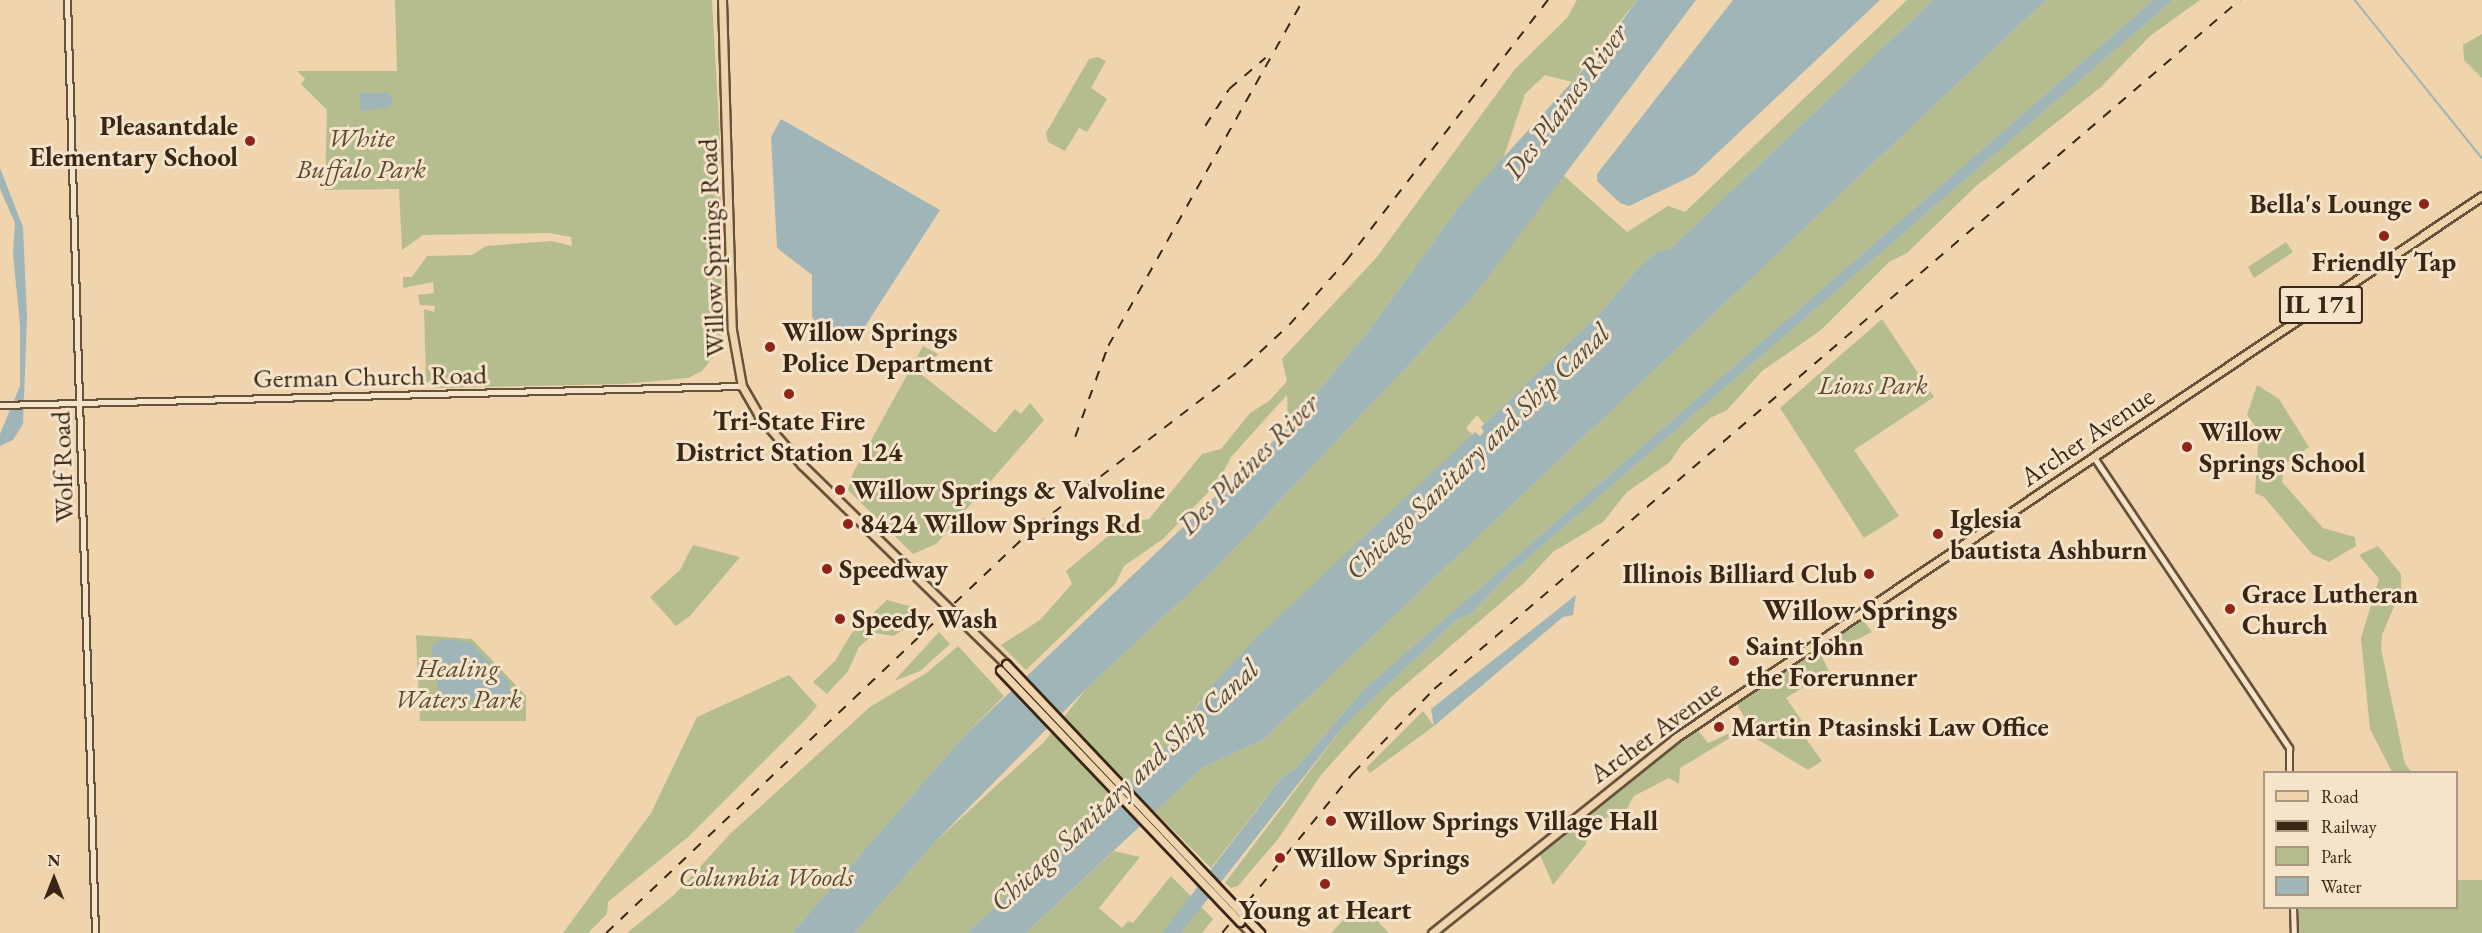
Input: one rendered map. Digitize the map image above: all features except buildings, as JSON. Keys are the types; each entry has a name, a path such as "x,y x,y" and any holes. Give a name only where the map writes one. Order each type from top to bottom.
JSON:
{"main road":[{"name":"Willow Springs Road","path":"722,0 732,330 742,386 780,441 986,648 1251,933"},
{"name":"Archer Avenue","path":"1432,933 1676,738 2482,195"},
{"name":"Willow Springs Road","path":"1003,667 1260,933"}],"street":[{"name":"Wolf Road","path":"67,0 95,933"},
{"name":"German Church Road","path":"0,405 742,386"},
{"path":"2093,456 2289,748 2289,771"},
{"path":"2293,909 2294,933"}],"green space":[{"name":"White Buffalo Park","path":"395,0 712,0 720,142 722,346 702,371 688,378 623,384 435,388 426,382 424,309 434,312 435,306 420,305 418,295 434,293 433,282 403,288 403,277 412,277 427,256 472,255 486,246 552,241 572,246 571,237 549,233 423,235 402,250 399,189 325,190 327,110 301,84 305,79 297,71 397,71"},
{"path":"1577,0 1637,0 1572,82 1545,75 1525,94 1502,162 1461,204 1370,329 1288,427 1287,395 1231,457 1218,482 1163,539 1124,566 1115,584 1026,670 1001,645 1040,620 1072,584 1066,571 1123,524 1149,519 1202,454 1221,449 1250,413 1269,401 1287,381 1282,359 1377,257 1515,69 1567,18"},
{"path":"1907,0 1933,0 1670,249 1657,251 1637,269 1602,311 1484,424 1477,415 1466,428 1473,435 1199,703 1169,746 967,933 855,933 936,841 1044,742 1087,688 1215,569 1473,297 1562,174 1627,232 1668,206 1685,212"},
{"path":"2046,0 2153,0 1364,689 1296,768 1283,776 1211,868 1155,812 1202,768 1264,739"},
{"path":"2173,0 2200,0 2150,36 2101,87 1975,187 1907,253 1889,262 1821,330 1762,371 1727,410 1710,418 1682,444 1670,462 1627,492 1603,522 1553,552 1524,583 1390,698 1321,775 1278,839 1238,886 1231,888 1225,883 1343,727 1459,618 1470,615 1512,572"},
{"path":"2482,34 2482,78 2464,60 2463,45"},
{"path":"1098,57 1106,61 1091,88 1107,99 1087,132 1079,128 1065,151 1048,142 1046,133 1089,59"},
{"path":"2286,242 2293,252 2254,278 2248,267"},
{"name":"Lions Park","path":"1882,319 1934,397 1854,450 1899,516 1864,538 1780,408"},
{"path":"923,346 938,354 922,375 995,433 1015,409 1021,414 1030,403 1044,420 936,544 913,554 848,490 853,473"},
{"path":"2257,385 2279,399 2309,447 2284,465 2282,482 2323,528 2355,537 2356,546 2329,562 2312,554 2264,497 2255,493 2259,431 2247,415"},
{"path":"693,545 740,557 690,616 676,626 650,597 680,570"},
{"path":"2378,546 2401,574 2401,590 2382,635 2381,649 2405,764 2411,771 2391,771 2370,729 2361,638 2379,579 2359,555"},
{"path":"887,600 913,607 921,619 893,636 875,633 859,647 848,671 827,694 813,682 835,661 851,634"},
{"path":"1860,616 1872,632 1822,657 1829,671 1786,698 1811,734 1806,739 1822,761 1808,770 1757,739 1735,701"},
{"path":"939,632 950,644 920,671 894,681"},
{"name":"Healing Waters Park","path":"416,635 472,639 526,696 526,721 420,721"},
{"name":"Columbia Woods","path":"958,646 1004,696 964,736 792,933 627,933 675,894 730,834 870,707 928,672"},
{"path":"789,675 817,706 806,719 688,837 608,902 607,914 588,933 563,933 651,813 697,717"},
{"path":"1423,711 1434,726 1370,773 1366,768"},
{"path":"1697,729 1708,743 1732,732 1735,735 1680,768 1679,784 1669,778 1634,796 1617,826 1608,817 1588,827 1586,844 1553,885 1538,850"},
{"path":"1114,851 1140,857 1099,908 1122,928 1128,921 1133,923 1171,876 1213,919 1202,933 1026,933"},
{"path":"2458,880 2482,880 2482,933 2295,933 2295,909 2458,909"},
{"path":"1357,906 1364,914 1368,911 1389,933 1331,933"}],"water":[{"name":"Des Plaines River","path":"1637,0 1696,0 1473,297 1215,569 1087,688 936,841 855,933 792,933 964,736 1288,427 1370,329 1461,204 1603,48"},
{"path":"1733,0 1880,0 1694,175 1629,206 1620,203 1597,181 1597,174"},
{"name":"Chicago Sanitary and Ship Canal","path":"1933,0 2046,0 1264,739 1202,768 1026,933 967,933 1168,746 1217,680 1255,639 1475,432 1480,436 1484,432 1481,427 1602,311 1637,269 1657,251 1670,249"},
{"path":"2153,0 2173,0 1512,572 1470,615 1459,618 1343,727 1181,933 1162,933 1283,776 1296,768 1364,689"},
{"path":"359,93 388,93 393,98 390,107 361,111"},
{"path":"781,119 940,210 862,331 836,337 817,324 812,317 812,275 777,248 771,137"},
{"path":"0,168 23,227 27,317 23,424 13,440 0,446 0,434 20,386 20,325 13,254 15,223 0,189"},
{"path":"1576,595 1573,615 1563,617 1434,726 1431,709"},
{"path":"441,639 470,642 509,682 510,693 480,701 442,699 432,667 432,646"}],"waterway":[{"path":"2355,0 2482,158"}],"railway":[{"path":"1075,437 1108,346 1303,0"},
{"path":"606,933 1037,525 1245,366 1289,325 1346,261 1548,0"},
{"path":"1222,933 1353,773 1434,689 2240,0"},
{"path":"1205,126 1229,89 1265,58"}],"place":[{"name":"Pleasantdale Elementary School","path":"250,141"},
{"name":"Bella's Lounge","path":"2424,204"},
{"name":"Friendly Tap","path":"2384,236"},
{"name":"Willow Springs Police Department","path":"770,347"},
{"name":"Tri-State Fire District Station 124","path":"789,394"},
{"name":"Willow Springs School","path":"2187,447"},
{"name":"Willow Springs & Valvoline","path":"840,490"},
{"name":"8424 Willow Springs Rd","path":"848,524"},
{"name":"Iglesia bautista Ashburn","path":"1938,534"},
{"name":"Speedway","path":"827,569"},
{"name":"Illinois Billiard Club","path":"1869,574"},
{"name":"Grace Lutheran Church","path":"2230,609"},
{"name":"Speedy Wash","path":"840,619"},
{"name":"Saint John the Forerunner","path":"1734,661"},
{"name":"Martin Ptasinski Law Office","path":"1719,727"},
{"name":"Willow Springs Village Hall","path":"1331,821"},
{"name":"Willow Springs","path":"1280,858"},
{"name":"Young at Heart","path":"1325,884"}],"district":[{"name":"Willow Springs","path":"1860,610"}]}
